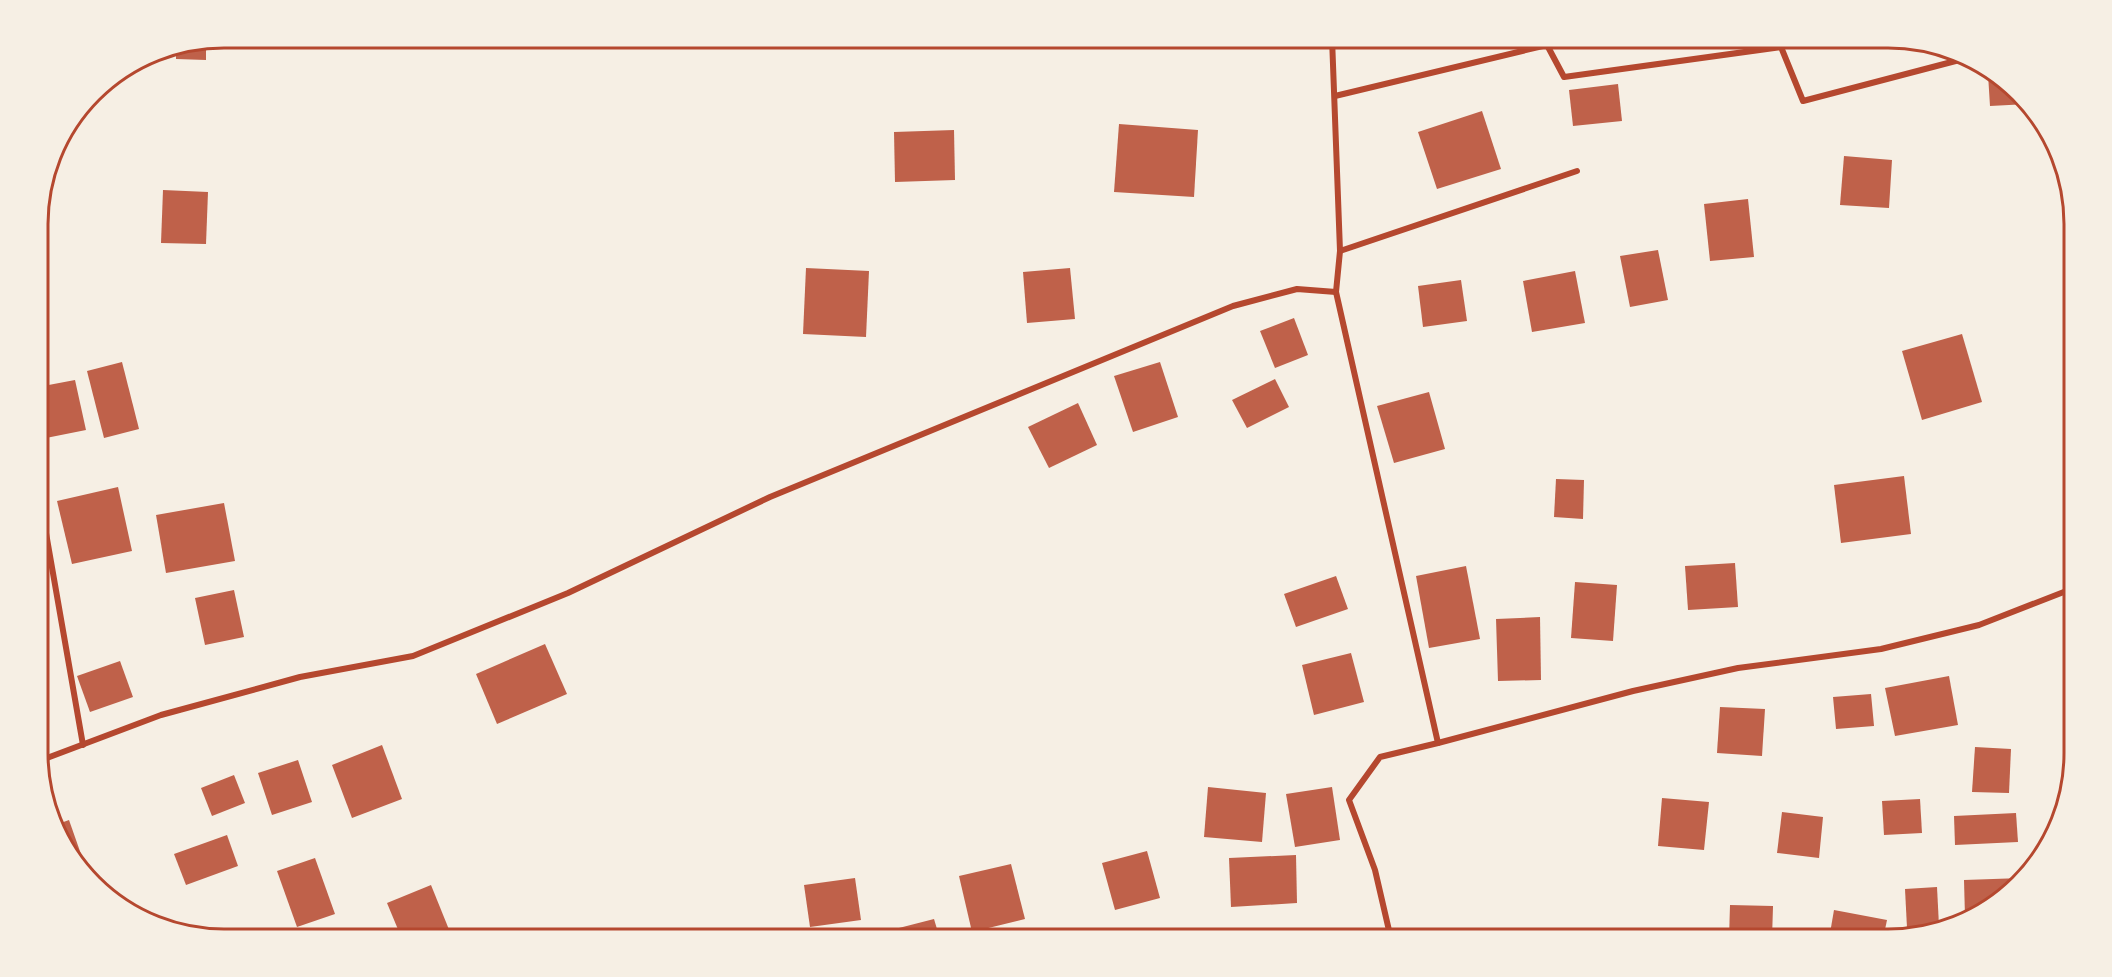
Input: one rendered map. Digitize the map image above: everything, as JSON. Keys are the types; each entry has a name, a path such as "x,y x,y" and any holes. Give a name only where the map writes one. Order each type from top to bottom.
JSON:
{"street":[{"path":"1333,48 1340,251 1336,292 1438,743"},
{"path":"1335,96 1535,48"},
{"path":"1549,48 1564,77 1774,48"},
{"path":"1781,48 1803,101 1955,61"},
{"path":"1340,251 1577,171"},
{"path":"48,758 161,715 289,680 413,656 568,592 770,497 1233,306 1297,289 1336,292"},
{"path":"48,546 82,745"},
{"path":"1389,929 1376,870 1349,801 1380,757 1633,691 1738,668 1881,649 1979,625 2064,592"}],"building":[{"path":"206,49 206,60 176,59 176,55"},
{"path":"1988,80 2016,105 1990,106"},
{"path":"1618,84 1622,121 1573,126 1569,90"},
{"path":"1482,111 1501,169 1437,189 1418,132"},
{"path":"1119,124 1198,130 1194,197 1114,192"},
{"path":"954,130 955,180 895,182 894,132"},
{"path":"1844,156 1892,160 1889,208 1840,205"},
{"path":"163,190 208,192 206,244 161,243"},
{"path":"1748,199 1754,257 1710,261 1704,204"},
{"path":"1658,250 1668,300 1630,307 1620,256"},
{"path":"806,268 869,271 866,337 803,334"},
{"path":"1070,268 1075,319 1027,323 1023,272"},
{"path":"1575,271 1585,323 1532,332 1523,281"},
{"path":"1461,280 1467,321 1423,327 1418,286"},
{"path":"1294,318 1308,355 1275,368 1260,331"},
{"path":"1962,334 1982,402 1922,420 1902,351"},
{"path":"122,362 139,429 104,438 87,371"},
{"path":"1160,362 1178,417 1133,432 1114,376"},
{"path":"1275,379 1289,407 1247,428 1232,400"},
{"path":"75,380 86,430 48,438 48,385"},
{"path":"1429,392 1445,449 1394,463 1377,406"},
{"path":"1078,403 1097,445 1049,468 1028,427"},
{"path":"1904,476 1911,534 1841,543 1834,485"},
{"path":"1556,479 1584,480 1583,519 1554,517"},
{"path":"118,487 132,551 72,564 57,501"},
{"path":"224,503 235,561 166,573 156,515"},
{"path":"1735,563 1738,607 1688,610 1685,566"},
{"path":"1466,566 1480,639 1429,648 1416,576"},
{"path":"1336,576 1348,609 1296,627 1284,594"},
{"path":"1575,582 1617,585 1613,641 1571,638"},
{"path":"234,590 244,637 205,645 195,598"},
{"path":"1540,617 1541,680 1498,681 1496,619"},
{"path":"545,644 567,694 497,724 476,674"},
{"path":"1351,653 1364,702 1314,715 1302,665"},
{"path":"120,661 133,697 90,712 77,676"},
{"path":"1949,676 1958,725 1895,736 1885,688"},
{"path":"1871,694 1874,726 1836,729 1833,697"},
{"path":"1720,707 1765,709 1762,756 1717,753"},
{"path":"382,745 402,799 352,818 332,765"},
{"path":"1975,747 2011,749 2009,793 1972,792"},
{"path":"298,760 312,802 272,815 258,773"},
{"path":"234,775 245,803 212,816 201,788"},
{"path":"1208,787 1266,793 1262,842 1204,837"},
{"path":"1332,787 1340,840 1295,847 1286,794"},
{"path":"1662,798 1709,802 1704,850 1658,846"},
{"path":"1920,799 1922,833 1884,835 1882,801"},
{"path":"1782,812 1823,817 1819,858 1777,853"},
{"path":"2016,813 2018,842 1955,845 1954,816"},
{"path":"69,820 82,857 72,841 62,822"},
{"path":"227,835 238,866 186,885 174,854"},
{"path":"1147,851 1160,898 1115,910 1102,863"},
{"path":"1296,855 1297,903 1231,907 1229,858"},
{"path":"315,858 335,914 297,927 277,871"},
{"path":"1011,864 1025,919 984,929 971,929 959,876"},
{"path":"855,878 861,920 810,927 804,885"},
{"path":"2011,878 1986,899 1965,911 1964,880"},
{"path":"431,885 449,929 398,929 387,903"},
{"path":"1937,887 1939,921 1907,928 1905,889"},
{"path":"1730,905 1773,906 1772,929 1729,929"},
{"path":"1834,910 1887,920 1885,929 1831,929"},
{"path":"934,919 937,929 895,929"}]}
